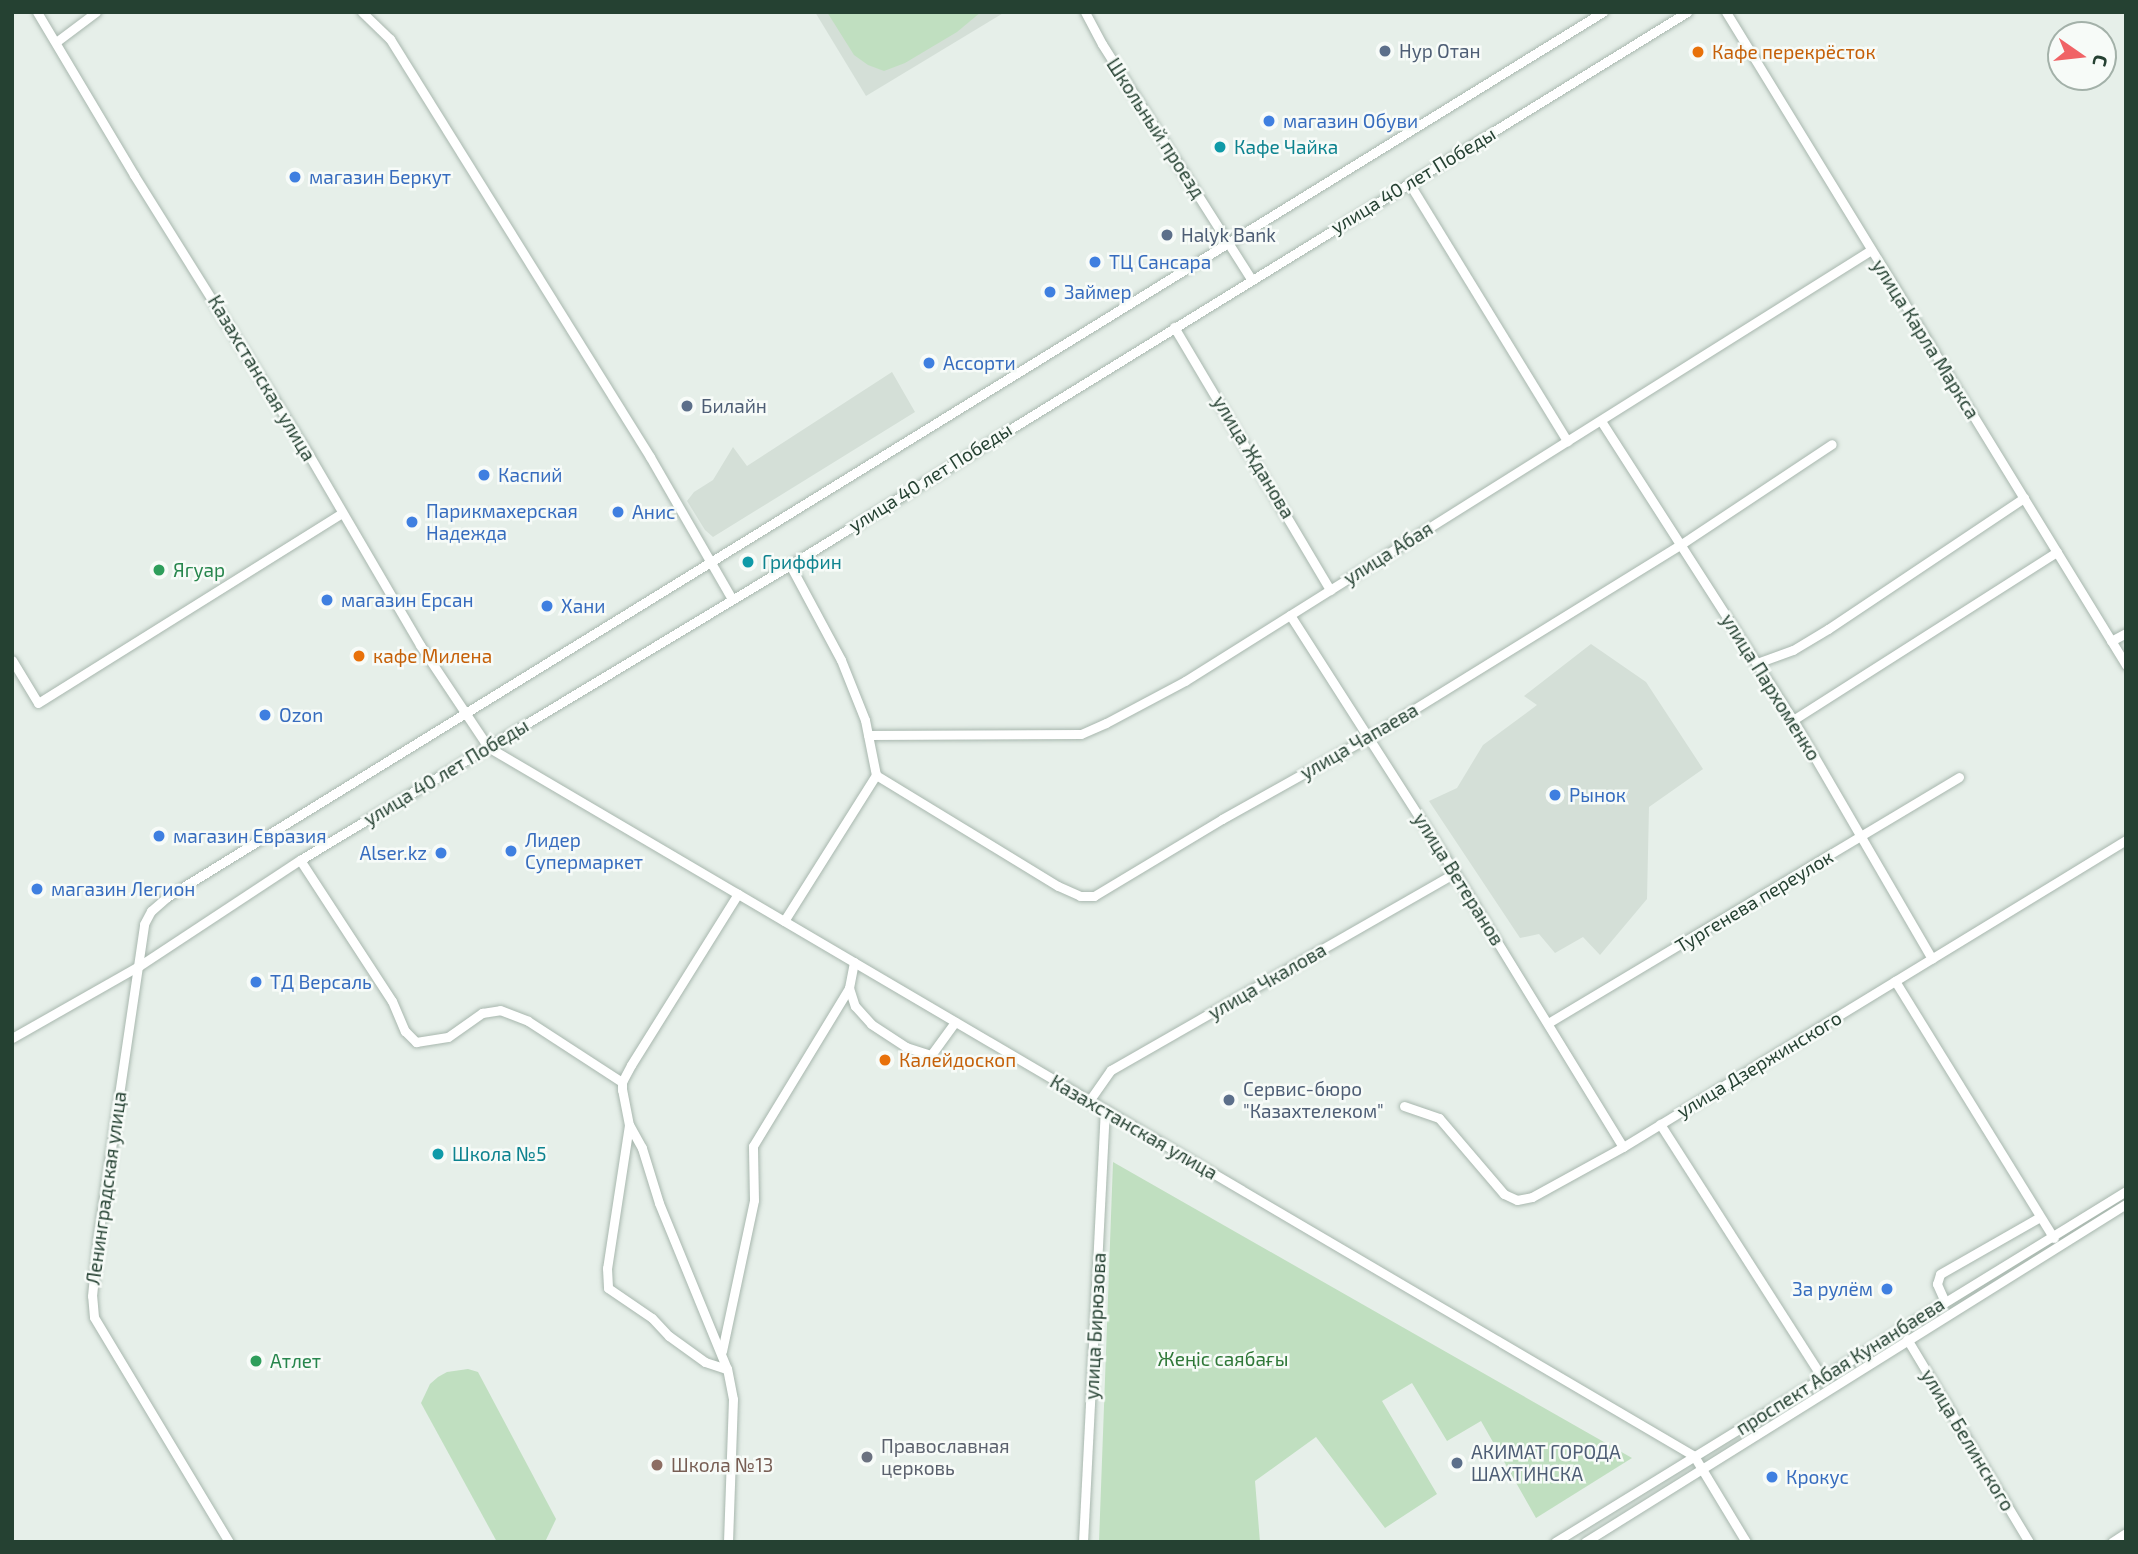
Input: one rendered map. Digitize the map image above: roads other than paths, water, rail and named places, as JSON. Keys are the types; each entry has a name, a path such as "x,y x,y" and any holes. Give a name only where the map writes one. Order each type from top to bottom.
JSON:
{"street":[{"name":"Казахстанская улица","path":"37,12 465,716 488,747 1694,1457 1746,1542"},
{"path":"56,42 96,12"},
{"path":"362,12 390,39 491,206 561,311 732,599"},
{"name":"Школьный проезд","path":"1085,12 1102,44 1251,279"},
{"name":"улица 40 лет Победы","path":"139,965 144,924 151,911 167,897 712,564 1603,12"},
{"name":"улица 40 лет Победы","path":"12,1038 139,965 300,860 790,565 1687,12"},
{"name":"улица Карла Маркса","path":"1727,12 2126,665"},
{"path":"1409,183 1567,441"},
{"name":"улица Абая","path":"868,735 1081,734 1185,681 1871,250"},
{"name":"улица Жданова","path":"1174,327 1330,590"},
{"name":"улица Пархоменко","path":"1601,421 1793,720 1932,959"},
{"name":"улица Чапаева","path":"876,775 1058,886 1080,896 1094,896 1222,819 1369,737 1680,545 1832,444"},
{"path":"1757,663 1793,650 1828,629 2024,498"},
{"path":"12,660 38,703 342,513"},
{"path":"1793,720 2057,552"},
{"path":"784,921 876,775 868,735 841,660 790,565"},
{"name":"улица Ветеранов","path":"1290,615 1455,873 1623,1147"},
{"path":"2111,641 2126,633"},
{"name":"Тургенева переулок","path":"1548,1023 1959,777"},
{"name":"улица Дзержинского","path":"1404,1106 1439,1118 1504,1194 1517,1200 1532,1197 1623,1147 2126,840"},
{"path":"300,860 393,1001 405,1031 416,1042 448,1037 482,1013 500,1010 527,1021 622,1082"},
{"name":"улица Чкалова","path":"1089,1101 1111,1070 1455,873"},
{"path":"727,1369 705,1362 669,1336 652,1318 608,1289 607,1268 629,1125 622,1082 738,894"},
{"path":"722,1352 754,1200 753,1146 849,988 854,962"},
{"name":"Ленинградская улица","path":"139,965 93,1273 94,1317 229,1542"},
{"path":"1895,981 1972,1100 2056,1240"},
{"path":"849,988 855,1006 871,1024 921,1055 931,1055 938,1049 956,1022"},
{"name":"улица Бирюзова","path":"1083,1542 1105,1110"},
{"path":"1660,1124 1822,1377"},
{"path":"629,1125 642,1148 660,1203 727,1369 733,1399 729,1542"},
{"name":"проспект Абая Кунанбаева","path":"1585,1542 1907,1339 2126,1191"},
{"name":"проспект Абая Кунанбаева","path":"1555,1542 1945,1302 2126,1204"},
{"path":"1945,1302 1937,1284 1940,1274 2040,1217"},
{"name":"улица Белинского","path":"1907,1339 2029,1542"},
{"path":"2112,1542 2126,1533"}],"place":[{"name":"Нур Отан","path":"1385,51"},
{"name":"Кафе перекрёсток","path":"1698,52"},
{"name":"магазин Обуви","path":"1269,121"},
{"name":"Кафе Чайка","path":"1220,147"},
{"name":"магазин Беркут","path":"295,177"},
{"name":"Halyk Bank","path":"1167,235"},
{"name":"ТЦ Сансара","path":"1095,262"},
{"name":"Займер","path":"1050,292"},
{"name":"Ассорти","path":"929,363"},
{"name":"Билайн","path":"687,406"},
{"name":"Каспий","path":"484,475"},
{"name":"Анис","path":"618,512"},
{"name":"Парикмахерская Надежда","path":"412,522"},
{"name":"Гриффин","path":"748,562"},
{"name":"Ягуар","path":"159,570"},
{"name":"магазин Ерсан","path":"327,600"},
{"name":"Хани","path":"547,606"},
{"name":"кафе Милена","path":"359,656"},
{"name":"Ozon","path":"265,715"},
{"name":"Рынок","path":"1555,795"},
{"name":"магазин Евразия","path":"159,836"},
{"name":"Лидер Супермаркет","path":"511,851"},
{"name":"Alser.kz","path":"441,853"},
{"name":"магазин Легион","path":"37,889"},
{"name":"ТД Версаль","path":"256,982"},
{"name":"Калейдоскоп","path":"885,1060"},
{"name":"Сервис-бюро \"Казахтелеком\"","path":"1229,1100"},
{"name":"Школа №5","path":"438,1154"},
{"name":"За рулём","path":"1887,1289"},
{"name":"Атлет","path":"256,1361"},
{"name":"Православная церковь","path":"867,1457"},
{"name":"АКИМАТ ГОРОДА ШАХТИНСКА","path":"1457,1463"},
{"name":"Школа №13","path":"657,1465"},
{"name":"Крокус","path":"1772,1477"}],"park label":[{"name":"Жеңіс саябағы","path":"1223,1359"}]}
